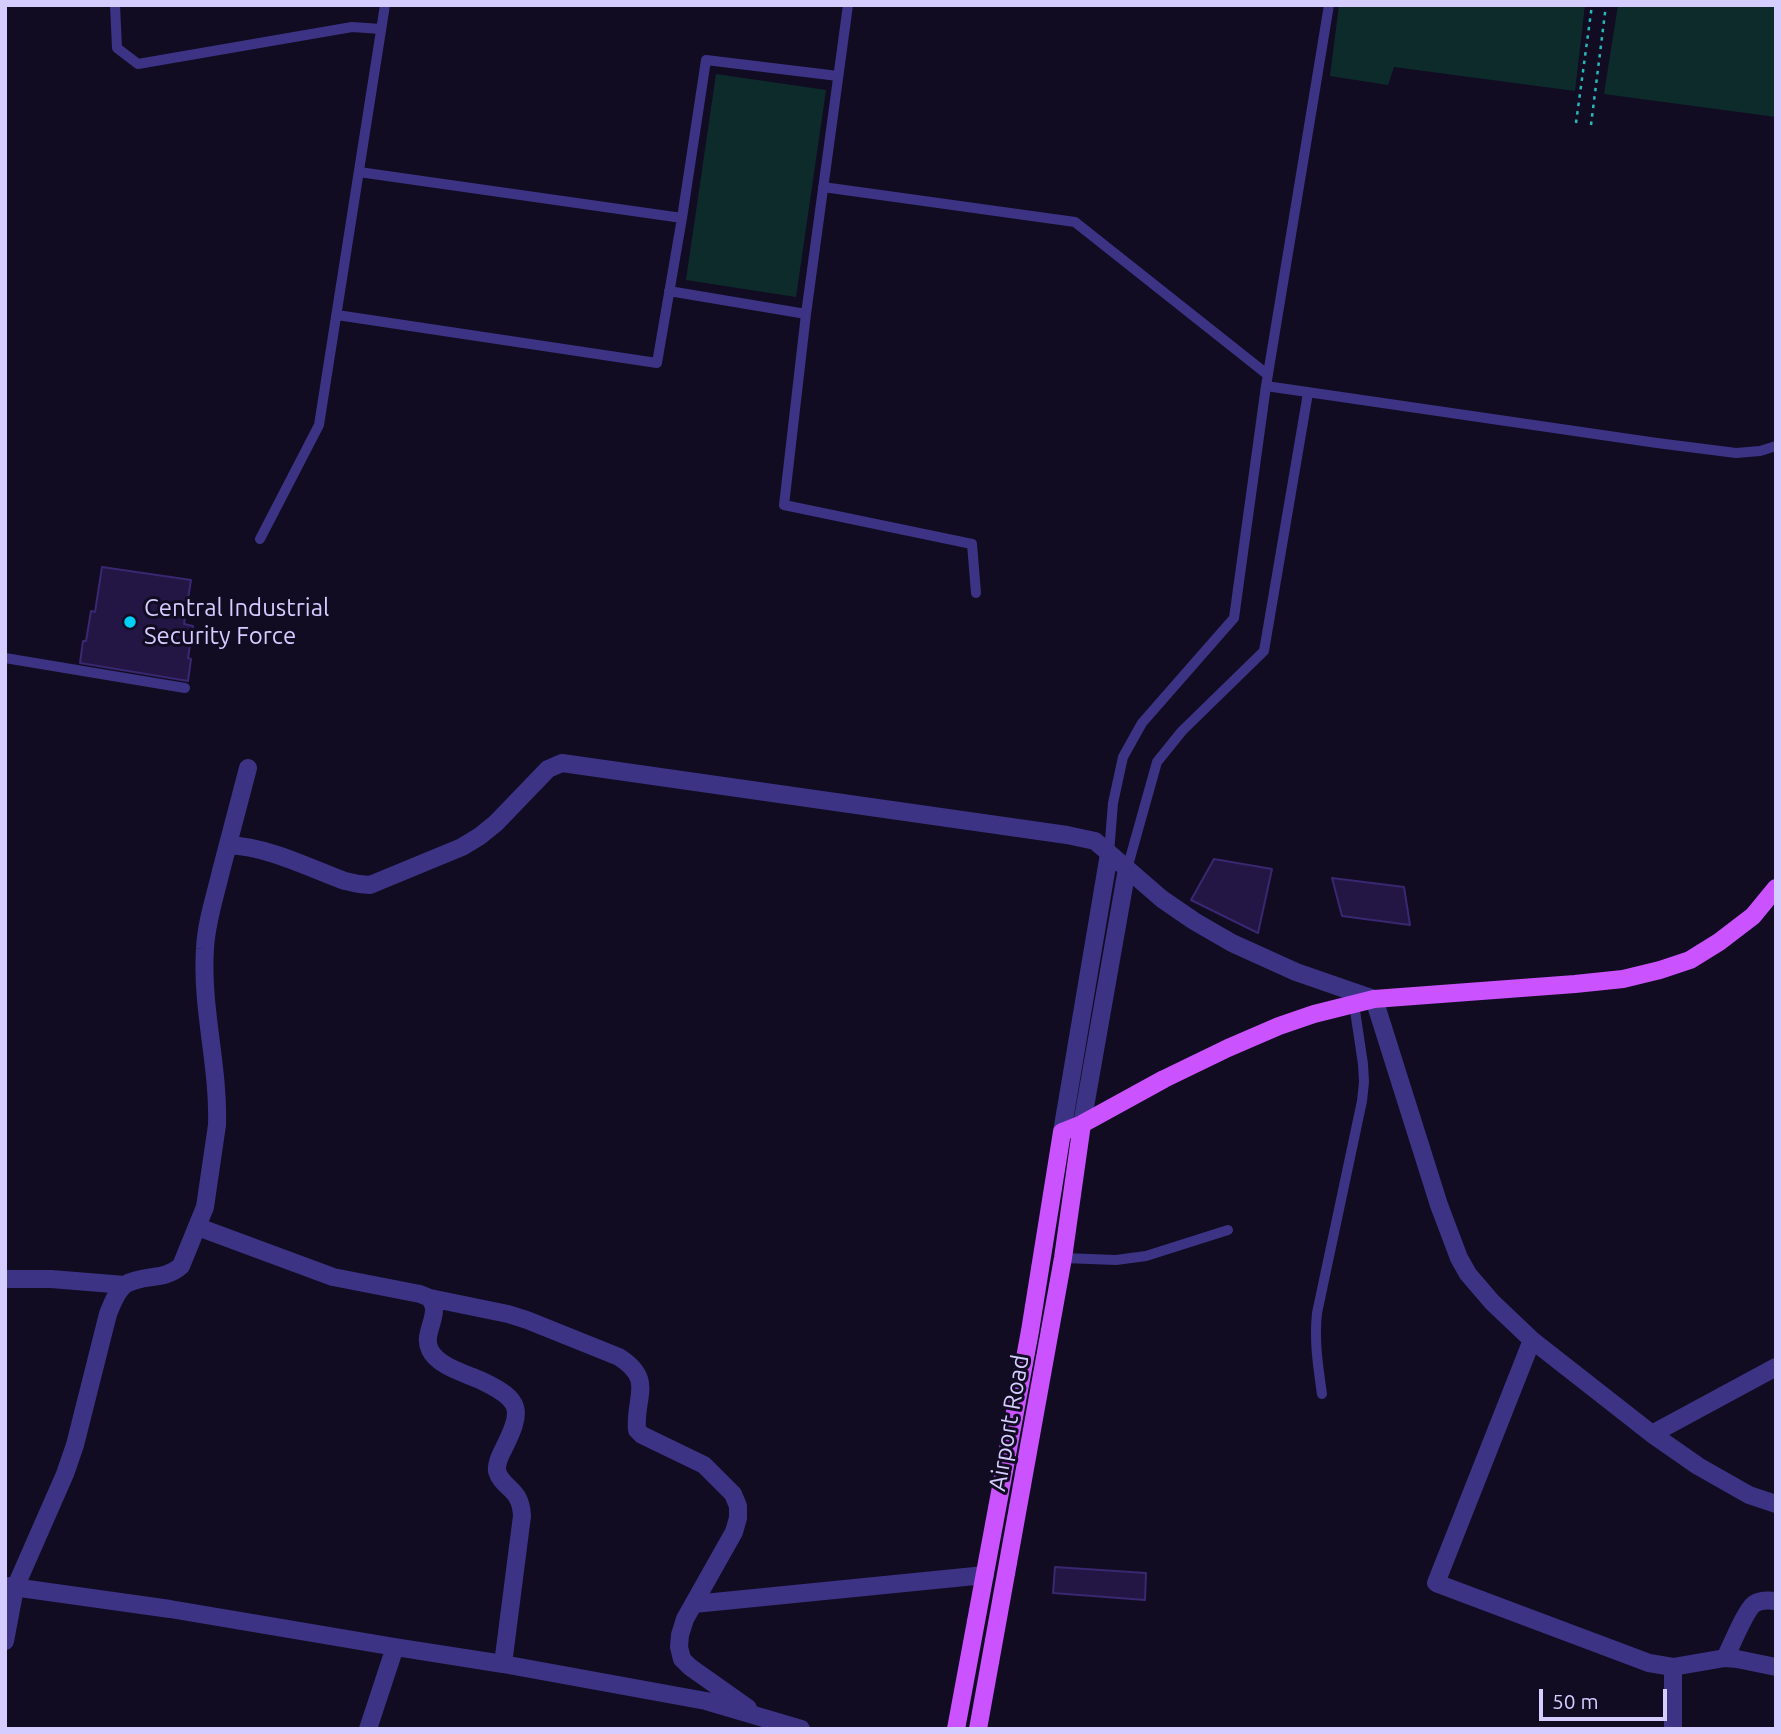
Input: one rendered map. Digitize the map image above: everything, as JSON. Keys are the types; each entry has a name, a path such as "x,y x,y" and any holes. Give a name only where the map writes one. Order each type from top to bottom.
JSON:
{"main road":[{"path":"956,1729 1030,1331 1062,1132 1082,1124 1164,1079 1279,1026 1314,1014 1374,999 1623,978 1690,960 1753,916 1776,888"},
{"name":"Airport Road","path":"978,1729 1063,1258 1082,1124"}],"street":[{"path":"228,845 263,851 345,881 370,885 452,852 480,836 548,769 562,763 1083,837 1095,841 1162,899 1232,943 1296,972 1374,999 1439,1205 1468,1274 1532,1340 1652,1434 1708,1472 1749,1495 1776,1504"},
{"path":"5,1279 51,1279 125,1285 166,1276 181,1266 205,1207 218,1111 207,1002 205,948 211,912 248,768"},
{"path":"1062,1132 1109,854"},
{"path":"1082,1124 1126,869"},
{"path":"198,1227 333,1277 421,1294 527,1320 619,1357 632,1365 639,1376 641,1387 637,1430 642,1435 704,1465 733,1494 738,1506 734,1532 685,1619 679,1647 682,1659 760,1716"},
{"path":"5,1641 10,1587 65,1474 79,1432 108,1314 114,1299 125,1285"},
{"path":"430,1298 435,1307 427,1339 429,1349 438,1361 500,1389 511,1399 517,1412 514,1426 498,1458 497,1470 522,1504 503,1664"},
{"path":"1532,1340 1436,1583 1649,1663 1673,1667 1725,1658 1776,1668"},
{"path":"1652,1434 1776,1367"},
{"path":"694,1604 985,1575"},
{"path":"10,1587 170,1609 503,1664 706,1701 802,1729"},
{"path":"1725,1658 1754,1604 1776,1601"},
{"path":"368,1729 395,1647"},
{"path":"1673,1667 1673,1729"}],"lane":[{"path":"115,5 117,48 138,64 352,27 381,29"},
{"path":"260,539 319,425 385,5"},
{"path":"848,5 806,314 784,505 972,544 976,593"},
{"path":"1109,854 1113,803 1123,757 1142,723 1234,618 1267,380 1329,5"},
{"path":"337,315 657,363 706,60 838,76"},
{"path":"359,172 682,218"},
{"path":"823,187 1075,222 1267,380 1308,393 1736,453 1760,451 1776,446"},
{"path":"669,291 806,314"},
{"path":"1126,869 1157,762 1182,731 1264,651 1308,393"},
{"path":"5,658 185,688"},
{"path":"1322,1394 1315,1351 1317,1313 1358,1124 1364,1082 1354,1004"},
{"path":"1063,1258 1116,1259 1146,1256 1228,1230"}],"path":[{"path":"1576,123 1592,5"},
{"path":"1591,125 1606,5"}],"green space":[{"path":"1339,5 1585,5 1575,91 1394,67 1388,85 1330,76"},
{"path":"1618,5 1776,5 1776,117 1604,94"},
{"path":"716,74 826,90 796,297 686,280"}],"building":[{"name":"Central Industrial Security Force","path":"102,567 191,580 184,624 193,626 188,681 80,663 91,611 95,612"},
{"path":"1214,859 1272,869 1258,933 1191,900"},
{"path":"1332,878 1404,887 1410,925 1342,916"},
{"path":"1055,1567 1146,1573 1145,1600 1053,1593"}],"place":[{"name":"Central Industrial Security Force","path":"130,622"}]}
